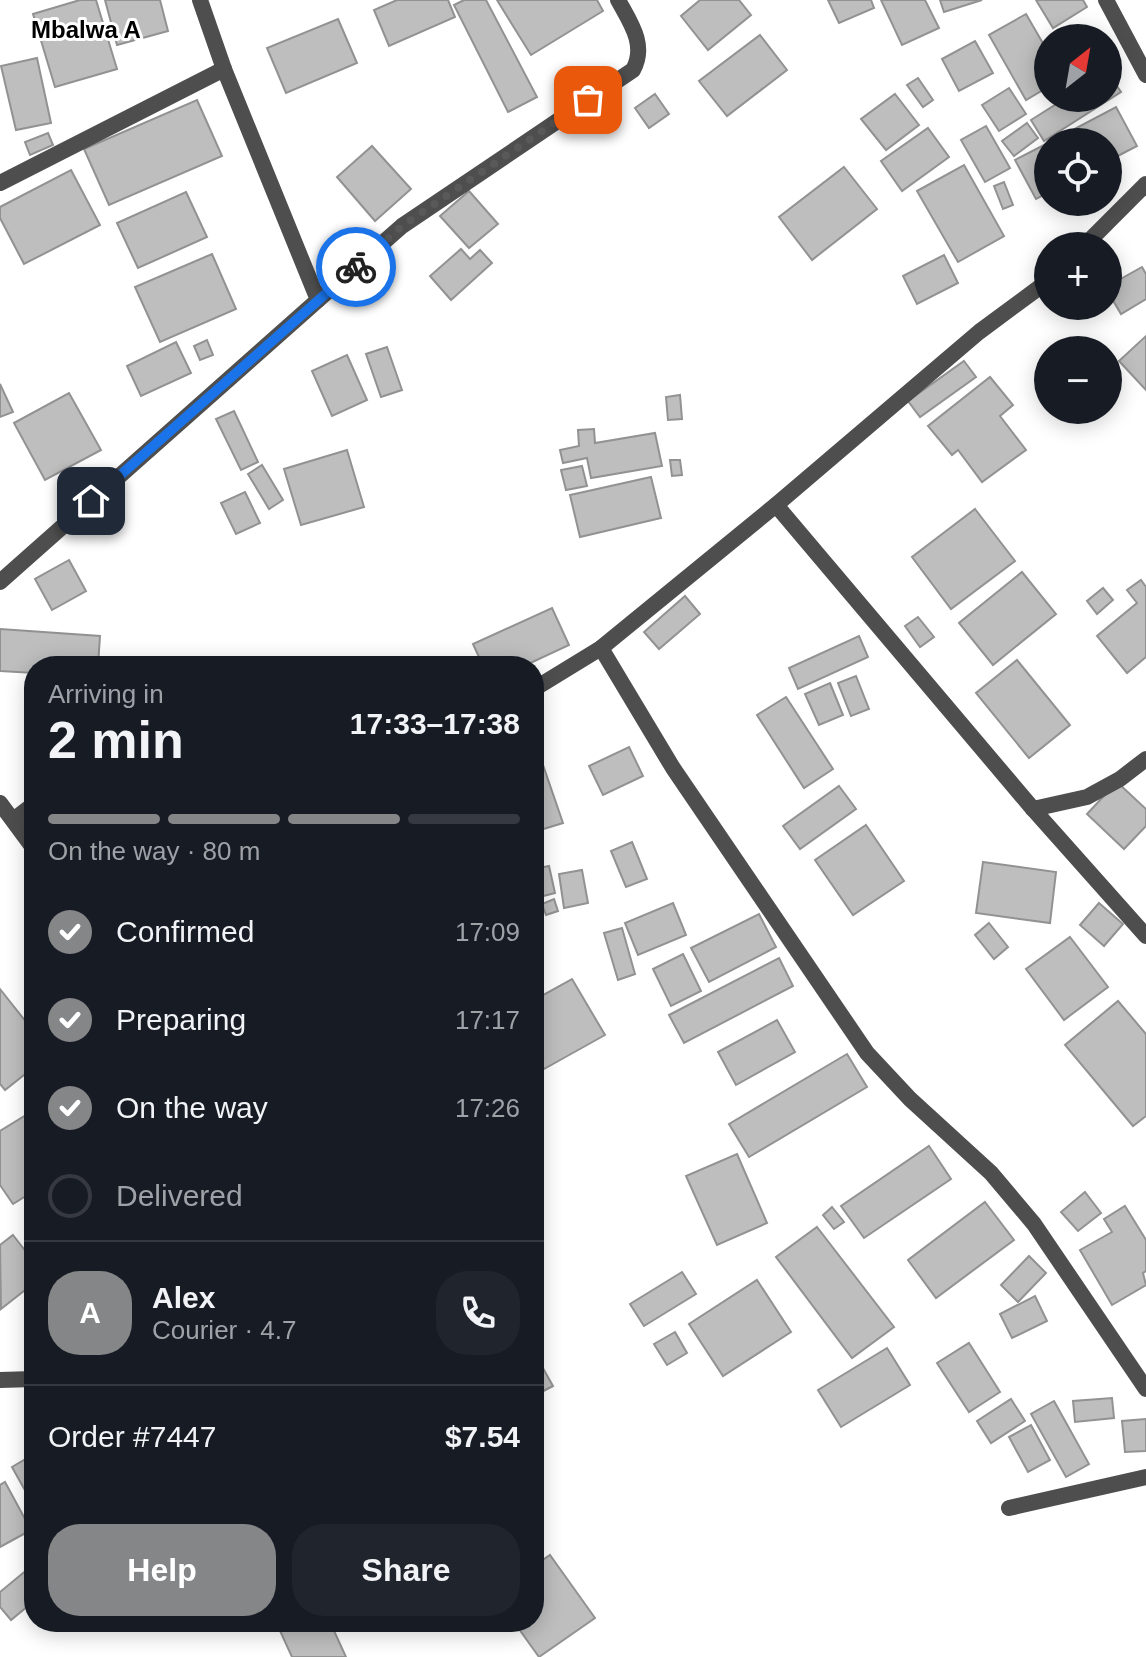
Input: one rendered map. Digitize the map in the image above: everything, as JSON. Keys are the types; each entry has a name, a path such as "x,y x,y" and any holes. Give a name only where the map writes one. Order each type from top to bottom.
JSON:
{"street":[{"path":"200,0 224,69 318,300"},
{"path":"0,582 402,226 633,70 639,49 631,24 618,0"},
{"path":"1106,0 1146,75"},
{"path":"0,183 224,69"},
{"path":"1098,232 1146,184"},
{"path":"544,683 601,648 776,505 979,332 1034,291"},
{"path":"776,505 1033,809 1146,936"},
{"path":"601,648 673,768 867,1053 910,1099 991,1173 1027,1215 1146,1389"},
{"path":"1033,809 1087,797 1120,779 1146,759"},
{"path":"0,803 24,835"},
{"path":"13,820 24,812"},
{"path":"0,1380 24,1379"},
{"path":"1009,1508 1146,1477"}],"building":[{"path":"80,0 96,0 117,69 55,87 33,14"},
{"path":"105,0 160,0 168,31 117,45"},
{"path":"397,0 448,0 455,17 389,46 374,10"},
{"path":"464,0 486,0 537,97 508,112 454,5"},
{"path":"497,0 597,0 603,11 531,55"},
{"path":"700,0 739,0 751,15 708,50 681,16"},
{"path":"828,0 871,0 874,8 839,23"},
{"path":"881,0 925,0 939,28 902,45"},
{"path":"940,0 982,0 944,12"},
{"path":"1036,0 1083,0 1087,7 1059,24 1051,24"},
{"path":"1026,14 1034,28 1034,95 1026,100 989,35"},
{"path":"338,19 357,63 286,93 267,48"},
{"path":"760,35 787,70 727,116 699,81"},
{"path":"975,41 993,73 959,91 942,59"},
{"path":"37,58 51,123 16,130 1,66"},
{"path":"918,78 933,100 923,107 907,85"},
{"path":"1009,88 1026,114 999,131 982,105"},
{"path":"655,94 669,114 649,128 635,108"},
{"path":"895,94 919,125 886,150 861,119"},
{"path":"197,100 222,156 109,205 84,149"},
{"path":"1044,112 1090,112 1064,128 1036,128 1031,120"},
{"path":"1107,112 1119,112 1137,146 1122,154 1122,128 1076,128"},
{"path":"1027,123 1034,133 1034,141 1014,156 1002,141"},
{"path":"986,126 1010,168 985,182 961,140"},
{"path":"928,128 949,157 902,191 881,161"},
{"path":"48,133 53,145 30,155 25,142"},
{"path":"372,146 411,189 375,221 337,177"},
{"path":"1034,150 1034,195 1015,160"},
{"path":"964,165 1004,236 958,262 917,191"},
{"path":"844,167 877,209 812,260 779,217"},
{"path":"71,170 100,225 24,264 0,218 0,207"},
{"path":"1004,182 1013,205 1003,209 994,186"},
{"path":"469,191 498,224 469,248 440,216"},
{"path":"186,192 207,237 138,268 117,223"},
{"path":"461,249 470,259 480,250 492,263 451,300 430,276"},
{"path":"212,254 236,309 160,342 135,287"},
{"path":"944,255 958,283 917,304 903,276"},
{"path":"1142,267 1146,274 1146,299 1122,313 1122,278"},
{"path":"1146,336 1146,390 1122,364 1122,358"},
{"path":"207,340 213,355 200,360 194,346"},
{"path":"176,342 191,373 141,396 127,366"},
{"path":"387,347 402,390 381,397 366,354"},
{"path":"347,355 367,400 332,416 312,371"},
{"path":"964,361 976,377 920,417 908,401"},
{"path":"990,377 1013,405 1000,416 1026,450 982,482 958,450 952,455 928,426"},
{"path":"0,384 13,412 0,417"},
{"path":"69,393 101,450 45,480 14,423"},
{"path":"680,395 682,419 668,420 666,397"},
{"path":"234,411 258,462 241,470 216,419"},
{"path":"594,429 595,443 655,433 662,466 591,478 587,458 563,463 560,450 579,446 578,430"},
{"path":"347,450 364,507 301,525 284,469"},
{"path":"670,460 680,460 682,475 672,476"},
{"path":"262,465 283,500 269,509 248,474"},
{"path":"582,466 587,486 566,490 561,470"},
{"path":"651,477 661,518 580,537 570,495"},
{"path":"245,492 260,523 236,534 221,503"},
{"path":"975,509 1015,561 951,609 912,557"},
{"path":"69,560 86,591 52,610 35,579"},
{"path":"1022,572 1056,614 993,665 959,623"},
{"path":"1141,580 1146,587 1146,657 1127,673 1097,636 1137,603 1127,590"},
{"path":"1103,588 1113,600 1097,614 1087,601"},
{"path":"685,596 700,614 659,649 644,632"},
{"path":"552,608 569,645 544,657 478,656 473,644"},
{"path":"918,617 934,637 920,647 905,626"},
{"path":"0,629 100,636 99,656 24,656 24,672 0,671"},
{"path":"859,636 868,657 798,689 789,668"},
{"path":"1017,660 1070,725 1029,758 976,693"},
{"path":"856,676 869,709 851,716 838,683"},
{"path":"830,683 843,715 819,725 805,694"},
{"path":"786,697 833,769 804,788 757,715"},
{"path":"629,747 643,776 603,795 589,766"},
{"path":"544,768 563,823 544,829"},
{"path":"1117,782 1146,809 1146,826 1124,849 1087,814"},
{"path":"839,786 856,809 800,849 783,826"},
{"path":"866,825 904,881 853,915 815,860"},
{"path":"632,842 647,879 626,887 611,851"},
{"path":"983,862 1056,872 1050,923 976,913"},
{"path":"549,866 555,893 544,896 544,867"},
{"path":"582,870 588,903 564,908 559,874"},
{"path":"554,899 558,911 546,915 544,903"},
{"path":"673,903 686,935 638,955 625,923"},
{"path":"1099,903 1123,924 1104,946 1080,925"},
{"path":"759,914 776,947 709,982 691,948"},
{"path":"989,923 1008,947 994,959 975,935"},
{"path":"622,928 635,974 618,980 604,933"},
{"path":"1070,937 1108,987 1064,1020 1026,969"},
{"path":"683,954 701,991 671,1006 653,969"},
{"path":"779,958 793,986 684,1043 669,1015"},
{"path":"572,979 605,1035 544,1069 544,994"},
{"path":"0,989 24,1019 24,1075 5,1090 0,1084"},
{"path":"1118,1001 1146,1034 1146,1116 1133,1126 1065,1045"},
{"path":"777,1020 795,1052 736,1085 718,1052"},
{"path":"847,1054 867,1087 749,1157 729,1124"},
{"path":"24,1116 24,1197 13,1204 0,1185 0,1131"},
{"path":"929,1146 951,1179 864,1238 841,1206"},
{"path":"737,1154 767,1223 717,1245 686,1176"},
{"path":"1085,1192 1101,1213 1078,1231 1061,1212"},
{"path":"985,1202 1014,1240 936,1298 908,1260"},
{"path":"1125,1206 1146,1240 1146,1271 1143,1273 1146,1285 1112,1305 1080,1250 1112,1232 1104,1219"},
{"path":"832,1207 844,1222 834,1229 823,1215"},
{"path":"817,1227 894,1327 852,1358 776,1257"},
{"path":"13,1235 24,1249 24,1291 1,1309 0,1245"},
{"path":"1029,1256 1046,1273 1018,1302 1001,1285"},
{"path":"682,1272 696,1294 644,1326 630,1304"},
{"path":"757,1280 791,1332 723,1376 689,1324"},
{"path":"1035,1296 1047,1321 1012,1338 1000,1314"},
{"path":"675,1332 687,1353 667,1365 654,1344"},
{"path":"969,1343 1000,1392 969,1412 937,1363"},
{"path":"887,1348 910,1385 841,1427 818,1390"},
{"path":"544,1370 553,1386 544,1391"},
{"path":"1112,1398 1114,1418 1075,1422 1073,1401"},
{"path":"1011,1399 1025,1421 991,1443 977,1421"},
{"path":"1054,1401 1089,1464 1066,1477 1031,1414"},
{"path":"1146,1419 1146,1451 1125,1452 1122,1421"},
{"path":"1031,1425 1050,1460 1028,1472 1009,1437"},
{"path":"24,1460 24,1489 12,1467"},
{"path":"5,1482 24,1517 24,1534 0,1547 0,1485"},
{"path":"550,1555 595,1618 539,1657 521,1632 544,1632 544,1559"},
{"path":"24,1572 24,1609 11,1620 0,1607 0,1592"},
{"path":"281,1632 335,1632 346,1657 292,1657"}],"way so far":[{"path":"356,267 402,226 588,100"}],"district":[{"name":"Mbalwa A","path":"86,30"}],"route":[{"path":"91,501 356,267"}]}
